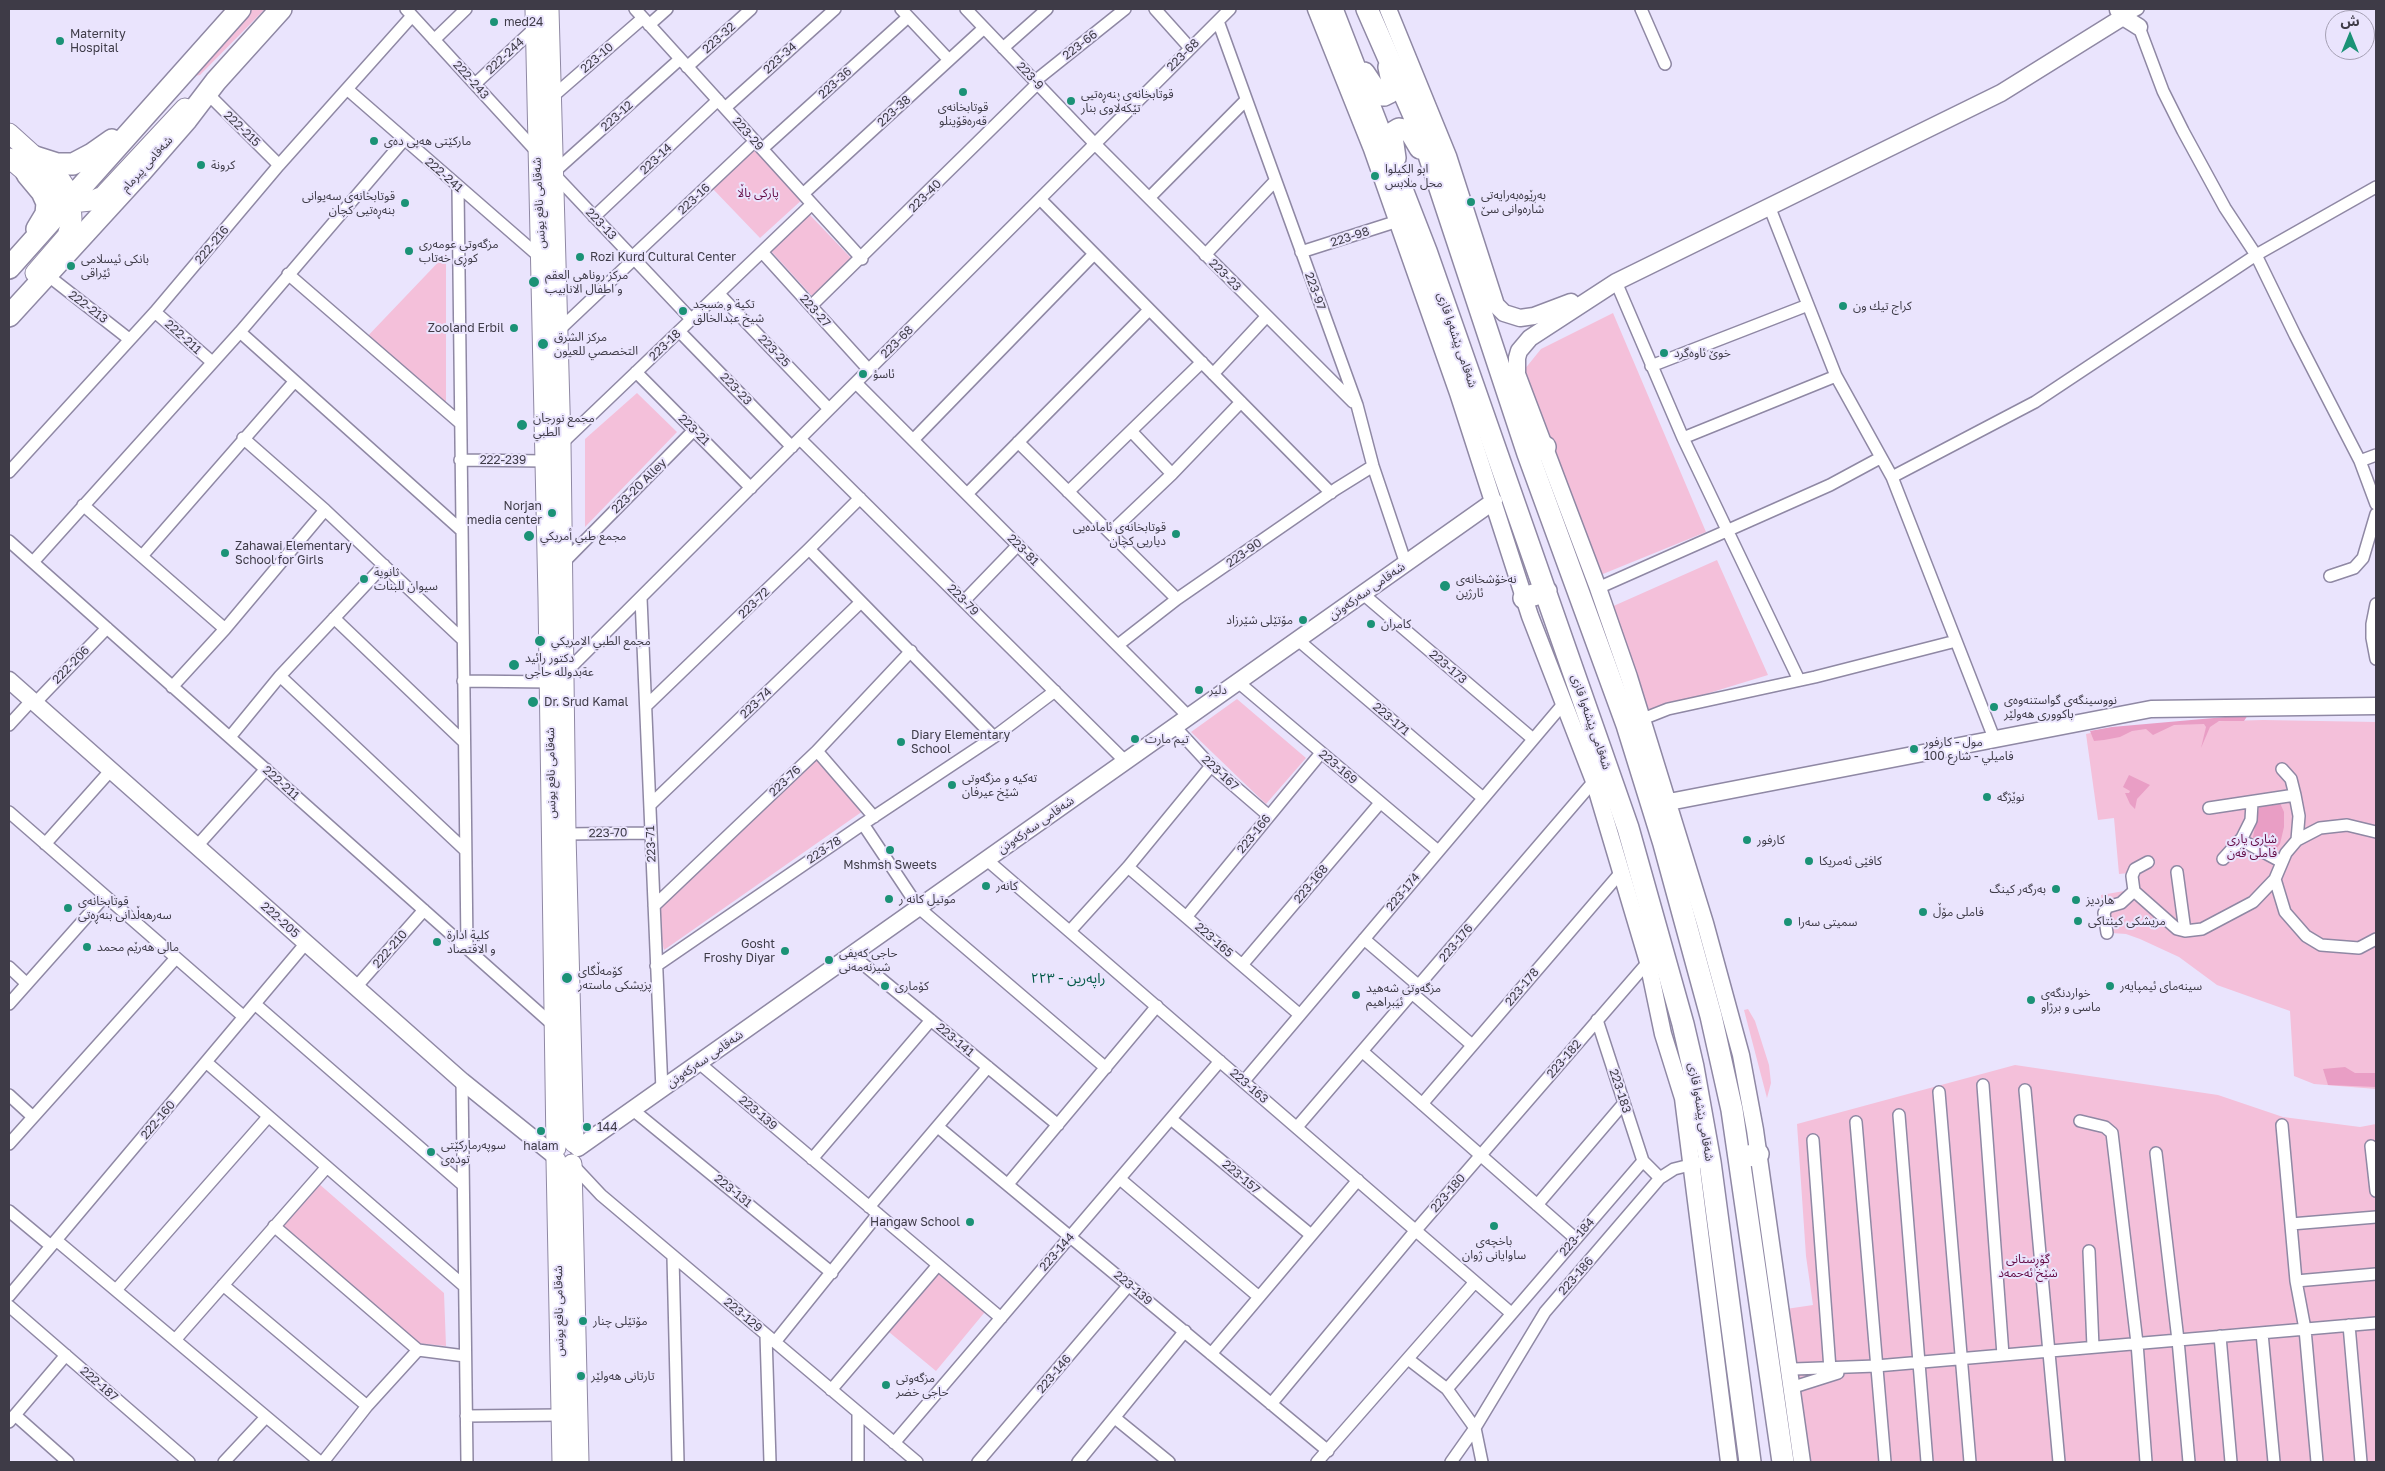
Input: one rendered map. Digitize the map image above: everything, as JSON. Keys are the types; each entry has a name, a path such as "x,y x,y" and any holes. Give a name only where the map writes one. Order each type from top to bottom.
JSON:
{"highway":[{"path":"9,268 240,9"},
{"name":"شەقامی پیرمام","path":"9,316 187,120 206,92 281,9"},
{"name":"شەقامی پێشەوا قازی","path":"1332,9 1404,192 1456,363 1546,591 1618,830 1683,1024 1701,1163 1727,1294 1750,1462"},
{"path":"1344,38 1372,86 1378,94 1383,96 1390,92 1394,84 1381,21"},
{"path":"1381,21 1443,196 1484,298 1606,639 1635,722 1672,842 1711,1016 1742,1109 1749,1156 1767,1351 1782,1453"},
{"path":"24,251 44,218 47,206 31,166 77,162 141,120"},
{"path":"1404,192 1392,141 1394,132 1403,128 1413,135 1443,196"},
{"path":"1524,598 1546,591"},
{"path":"1727,1294 1748,1357 1758,1359 1767,1351"},
{"path":"1741,1399 1750,1392 1761,1393 1766,1400 1782,1453"}],"main road":[{"name":"شەقامی نافع یونس","path":"545,14 551,98 545,174 542,258 546,461 556,599 557,678 553,1025 565,1153 579,1462"},
{"name":"شەقامی نافع یونس","path":"545,14 537,152 545,174 558,331 563,563 556,599"},
{"path":"70,201 91,201 103,196 180,111 206,92"},
{"path":"9,133 31,166"},
{"path":"9,158 60,179 70,201 72,220 67,236 9,306"},
{"name":"شەقامی نافع یونس","path":"557,678 566,834 562,1462"}],"street":[{"path":"434,40 466,9"},
{"name":"223-29","path":"634,9 862,258"},
{"name":"223-10","path":"551,98 646,21 667,9"},
{"name":"223-32","path":"684,63 751,9"},
{"name":"223-34","path":"721,104 835,9"},
{"name":"223-9","path":"966,9 1095,144"},
{"path":"1003,48 1047,9"},
{"name":"223-66","path":"1036,82 1125,9"},
{"path":"1155,9 1190,48"},
{"name":"223-68","path":"557,678 641,598 1230,9"},
{"path":"1316,9 1369,140 1398,221 1456,363 1494,502 1524,598 1594,781 1618,830 1622,871 1648,962 1663,1034 1701,1163 1729,1462"},
{"path":"1641,9 1665,64"},
{"path":"1381,21 1448,156 1484,298 1512,317 1528,317 1555,309 1612,284 2001,93 2129,11 2139,27 2163,90 2183,131 2225,208 2256,255 2360,461 2376,504"},
{"name":"222-243","path":"409,12 537,152"},
{"name":"222-216","path":"9,472 155,312 279,165 347,89 409,12"},
{"path":"905,13 949,60"},
{"name":"223-36","path":"758,145 905,13"},
{"name":"222-244","path":"475,84 545,14"},
{"name":"223-97","path":"1218,21 1356,405 1373,466 1406,564"},
{"name":"223-38","path":"803,194 984,28"},
{"name":"223-12","path":"545,174 684,63"},
{"name":"223-40","path":"811,306 862,258 1036,82"},
{"name":"222-241","path":"347,89 458,188 542,258"},
{"name":"222-215","path":"206,92 279,165"},
{"path":"1149,198 1246,100"},
{"name":"223-14","path":"594,217 721,104"},
{"path":"32,562 240,332 404,140"},
{"name":"223-23","path":"1095,144 1356,405"},
{"name":"223-16","path":"558,331 633,258 758,145"},
{"name":"223-13","path":"545,174 594,217 691,319"},
{"path":"1206,256 1276,181"},
{"path":"1892,477 2035,402 2256,255 2376,187"},
{"path":"458,188 467,947"},
{"path":"1040,199 1331,493"},
{"name":"223-18","path":"561,444 812,204"},
{"path":"1769,206 1836,376 1892,477 1970,672 1994,738"},
{"name":"223-98","path":"1301,252 1398,221"},
{"name":"223-27","path":"762,252 869,370"},
{"path":"913,440 1094,254"},
{"name":"222-213","path":"46,274 129,339"},
{"path":"288,274 460,422"},
{"path":"1612,284 1651,366 1682,438 1729,530 1800,680"},
{"path":"1606,639 1598,588 1537,450 1517,374 1519,351 1530,338 1612,284"},
{"name":"223-25","path":"718,294 830,409"},
{"path":"1651,366 1808,305"},
{"path":"967,494 1150,310"},
{"name":"222-211","path":"155,312 212,362"},
{"path":"1213,374 1266,317"},
{"name":"223-23","path":"679,331 796,443"},
{"path":"240,332 461,530"},
{"path":"1068,492 1202,362"},
{"name":"223-21","path":"636,372 751,488"},
{"path":"1682,438 1836,376"},
{"path":"142,556 243,438 294,382"},
{"name":"223-81","path":"856,383 1190,717"},
{"path":"1110,533 1172,474 1241,402"},
{"name":"223-20 Alley","path":"563,563 694,430"},
{"path":"1131,431 1172,474"},
{"path":"243,438 325,510 462,638"},
{"path":"1018,442 1177,599"},
{"name":"223-79","path":"796,443 860,498 1126,762"},
{"path":"2360,461 2376,455"},
{"path":"1598,588 1830,485 1880,458"},
{"name":"222-239","path":"460,460 546,461"},
{"name":"223-90","path":"1118,645 1177,599 1373,466"},
{"name":"223-72","path":"646,706 810,549 860,498"},
{"name":"شەقامی سەرکەوتن","path":"565,1153 662,1090 1494,502"},
{"path":"83,505 225,629"},
{"path":"172,686 225,629 325,510"},
{"path":"2330,576 2354,568 2363,558 2376,514"},
{"name":"222-211","path":"9,541 553,1025"},
{"path":"964,600 1018,545"},
{"path":"810,549 994,737"},
{"path":"230,737 280,676 384,565"},
{"name":"223-173","path":"1363,594 1533,739"},
{"name":"223-71","path":"641,598 662,1090"},
{"name":"223-74","path":"650,805 861,602"},
{"path":"2376,604 2372,624 2372,638 2376,659"},
{"path":"334,618 464,742"},
{"name":"222-206","path":"9,726 107,628"},
{"name":"223-171","path":"1298,640 1483,798"},
{"path":"1672,842 1669,802 1635,722 1668,709 1800,680 1956,641"},
{"name":"223-76","path":"654,906 817,751 911,651"},
{"path":"280,676 465,850"},
{"path":"463,682 557,678"},
{"name":"222-205","path":"9,680 462,1080 565,1153"},
{"name":"223-169","path":"1238,682 1438,851"},
{"name":"223-78","path":"656,966 994,737 1055,691"},
{"name":"223-174","path":"1244,1081 1564,703"},
{"path":"1669,802 2151,709 2376,706"},
{"name":"223-167","path":"1174,727 1211,766 1269,816"},
{"path":"817,751 874,817"},
{"name":"223-166","path":"1187,916 1321,753"},
{"path":"1070,931 1128,867 1211,766"},
{"path":"2282,769 2291,780 2296,795 2299,816 2297,840"},
{"path":"45,844 111,770"},
{"path":"197,846 266,770"},
{"name":"223-176","path":"1297,1127 1594,781"},
{"path":"2209,808 2296,795"},
{"name":"223-168","path":"1242,965 1380,803"},
{"path":"2223,859 2241,840 2251,820 2252,803"},
{"path":"9,812 244,1017"},
{"path":"863,824 919,908 1106,1068"},
{"path":"2148,862 2135,869 2132,876 2134,891 2177,930 2202,930 2253,902 2276,879 2286,854 2297,840 2320,828 2348,825 2376,832"},
{"name":"223-70","path":"566,834 651,833"},
{"path":"2241,840 2282,862"},
{"name":"223-163","path":"987,860 1511,1313"},
{"name":"223-165","path":"1128,867 1187,916 1300,1016"},
{"name":"223-178","path":"1422,1104 1622,871"},
{"path":"2177,872 2185,931"},
{"path":"2276,879 2285,912 2306,936 2321,945 2359,948 2376,939"},
{"path":"2107,932 2104,913 2107,907 2121,903 2134,891"},
{"path":"9,1004 105,896"},
{"name":"222-210","path":"356,987 424,910"},
{"path":"1364,939 1472,1045"},
{"name":"222-160","path":"9,1296 306,943"},
{"name":"223-141","path":"852,955 1058,1125"},
{"path":"9,1144 176,958"},
{"name":"223-182","path":"1481,1155 1648,962"},
{"path":"9,967 27,984"},
{"path":"255,1004 463,1185"},
{"path":"1008,1184 1157,1006"},
{"path":"812,1159 931,1020"},
{"name":"223-183","path":"1597,1020 1643,1162"},
{"path":"1363,1052 1576,1239"},
{"name":"223-144","path":"894,1443 1220,1061"},
{"path":"206,1062 463,1285"},
{"name":"223-139","path":"699,1063 1001,1318"},
{"path":"770,1462 770,1339 832,1273 874,1211 938,1127 988,1067"},
{"path":"462,1080 466,1462"},
{"path":"1983,1085 2003,1355"},
{"path":"2025,1090 2059,1462"},
{"path":"1939,1092 1970,1462"},
{"path":"9,1095 33,1117"},
{"path":"1537,1205 1624,1103"},
{"name":"223-131","path":"633,1110 832,1273"},
{"path":"1899,1115 1917,1362 1927,1462"},
{"path":"116,1290 268,1117"},
{"name":"223-157","path":"1171,1119 1311,1236"},
{"path":"1856,1122 1885,1462"},
{"path":"2080,1122 2105,1127 2112,1133 2137,1343 2146,1462"},
{"path":"2282,1126 2296,1282 2305,1329 2317,1462"},
{"name":"223-139","path":"938,1127 1328,1451"},
{"path":"1813,1140 1830,1369"},
{"path":"2371,1146 2376,1191"},
{"name":"223-129","path":"565,1153 602,1195 917,1462"},
{"path":"2156,1153 2178,1340 2189,1462"},
{"name":"223-180","path":"1272,1404 1416,1230 1481,1155"},
{"path":"1749,1156 1802,1462"},
{"path":"1643,1162 1660,1178"},
{"name":"223-184","path":"1447,1389 1643,1162"},
{"name":"223-186","path":"1454,1461 1544,1312 1660,1178 1674,1169 1701,1163"},
{"path":"175,1340 326,1168"},
{"path":"1120,1178 1259,1297"},
{"path":"1211,1354 1358,1180"},
{"path":"9,1211 116,1290 322,1462 367,1406 418,1350"},
{"path":"2291,1224 2376,1217"},
{"path":"274,1226 418,1350 464,1356"},
{"path":"2089,1251 2094,1347"},
{"path":"673,1257 678,1462"},
{"path":"831,1390 938,1264"},
{"path":"2296,1282 2376,1274"},
{"path":"1317,1462 1476,1282"},
{"path":"223,1285 367,1406"},
{"name":"223-146","path":"978,1462 1129,1285"},
{"name":"222-187","path":"9,1306 189,1462"},
{"path":"1786,1361 1794,1369 1830,1369 2376,1323"},
{"path":"2349,1325 2361,1462"},
{"path":"1078,1462 1184,1331"},
{"path":"2262,1333 2274,1462"},
{"path":"2220,1336 2231,1462"},
{"path":"66,1355 12,1419 68,1462"},
{"path":"1408,1359 1447,1389 1475,1428 1482,1462"},
{"path":"1790,1391 1797,1386 1825,1376 1876,1366"},
{"path":"858,1413 858,1462"},
{"path":"466,1416 561,1415"},
{"path":"224,1462 266,1417"},
{"path":"1115,1418 1169,1462"}],"green space":[{"path":"249,9 265,9 200,75 188,77"},
{"name":"پارکی باڵا","path":"754,146 804,198 760,238 712,188"},
{"path":"809,214 851,258 812,296 770,250"},
{"path":"446,254 446,411 363,341"},
{"path":"1613,313 1706,532 1598,576 1524,370 1541,349"},
{"path":"637,393 677,432 585,527 585,439"},
{"path":"1717,560 1768,675 1647,712 1609,608"},
{"path":"1237,699 1306,758 1266,804 1191,732"},
{"name":"شاری یاری فاملی فەن","path":"2263,720 2376,722 2376,1089 2314,1084 2294,1076 2290,1011 2217,985 2179,957 2140,939 2126,934 2112,933 2105,935 2101,895 2130,890 2129,873 2119,874 2114,818 2098,820 2086,734 2109,729 2186,722"},
{"path":"814,757 863,811 664,950 654,909"},
{"path":"1748,1009 1755,1021 1769,1065 1771,1083 1767,1098 1744,1010"},
{"name":"گۆڕستانی شێخ ئەحمەد","path":"2015,1065 2218,1095 2283,1117 2360,1127 2376,1124 2376,1462 1807,1462 1786,1309 1813,1305 1806,1256 1797,1124"},
{"path":"318,1183 444,1293 446,1346 415,1343 280,1227"},
{"path":"942,1269 989,1307 936,1371 889,1332"}],"shaded area":[{"path":"2248,715 2244,721 2219,721 2210,727 2201,748 2206,727 2204,724 2174,725 2153,735 2146,729 2132,731 2120,737 2094,741 2090,731 2112,727"},
{"path":"2129,775 2150,785 2137,799 2135,809 2130,804 2125,793 2130,791 2123,787"},
{"path":"2263,803 2280,803 2284,812 2284,827 2280,844 2273,853 2260,849 2253,837 2259,808"},
{"path":"2345,1067 2355,1073 2376,1073 2376,1087 2328,1085 2323,1069"}],"place":[{"name":"med24","path":"494,22"},
{"name":"Maternity Hospital","path":"60,41"},
{"name":"قوتابخانەی قەرەقۆینلو","path":"963,92"},
{"name":"قوتابخانەی بنەڕەتیی تێکەڵاوی بنار","path":"1071,101"},
{"name":"مارکێتی هەپی دەی","path":"374,141"},
{"name":"كرونة","path":"201,165"},
{"name":"ابو الكيلوا محل ملابس","path":"1375,176"},
{"name":"بەڕێوەبەرایەتی شارەوانی سێ","path":"1471,202"},
{"name":"قوتابخانەی سەیوانی بنەڕەتیی کچان","path":"405,203"},
{"name":"مزگەوتی عومەری کوڕی خەتاب","path":"409,251"},
{"name":"Rozi Kurd Cultural Center","path":"580,257"},
{"name":"بانکی ئیسلامی ئێراقی","path":"71,266"},
{"name":"مركز روناهي العقم و اطفال الانابيب","path":"534,282"},
{"name":"كراج تيك ون","path":"1843,306"},
{"name":"تكية و مسجد شيخ عبدالخالق","path":"683,311"},
{"name":"Zooland Erbil","path":"514,328"},
{"name":"مركز الشرق التخصصي للعيون","path":"543,344"},
{"name":"خوێ ئاوەگرد","path":"1664,353"},
{"name":"ئاسؤ","path":"863,374"},
{"name":"مجمع نورجان الطبي","path":"522,425"},
{"name":"Norjan media center","path":"552,513"},
{"name":"قوتابخانەی ئامادەیی دیاریی کچان","path":"1176,534"},
{"name":"مجمع طبي أمریکي","path":"529,536"},
{"name":"Zahawai Elementary School for Girls","path":"225,553"},
{"name":"ثانوية سيوان للبنات","path":"364,579"},
{"name":"نەخۆشخانەی ئارژین","path":"1445,586"},
{"name":"مۆتێلی شێرزاد","path":"1303,620"},
{"name":"كامران","path":"1371,624"},
{"name":"مجمع الطبي الامريكي","path":"540,641"},
{"name":"دكتور رائيد عةبدولله حاجى","path":"514,665"},
{"name":"دلير","path":"1199,690"},
{"name":"Dr. Srud Kamal","path":"533,702"},
{"name":"نووسینگەی گواستنەوەی باکووری هەولێر","path":"1994,707"},
{"name":"تیم مارت","path":"1135,739"},
{"name":"Diary Elementary School","path":"901,742"},
{"name":"مول - كارفور فاميلي - شارع 100","path":"1914,749"},
{"name":"تەکیە و مزگەوتی شێخ عیرفان","path":"952,785"},
{"name":"نوێژگە","path":"1987,797"},
{"name":"کارفور","path":"1747,840"},
{"name":"Mshmsh Sweets","path":"890,850"},
{"name":"کافێی ئەمریکا","path":"1809,861"},
{"name":"کانەر","path":"986,886"},
{"name":"بەرگەر کینگ","path":"2056,889"},
{"name":"موتيل كانه ر","path":"889,899"},
{"name":"هاردیز","path":"2076,900"},
{"name":"قوتابخانەی سەرهەڵدانی بنەڕەتی","path":"68,908"},
{"name":"فاملی مۆڵ","path":"1923,912"},
{"name":"مریشکی کینتاکی","path":"2078,921"},
{"name":"سمیتی سەرا","path":"1788,922"},
{"name":"كلية ادارة و الاقتصاد","path":"437,942"},
{"name":"مالی ھەرێم محمد","path":"87,947"},
{"name":"Gosht Froshy Diyar","path":"785,951"},
{"name":"حاجی کەیفی شیرنەمەنی","path":"829,960"},
{"name":"کۆمەڵگای پزیشکی ماستەر","path":"567,978"},
{"name":"كۆماری","path":"885,986"},
{"name":"سینەمای ئیمپایەر","path":"2110,986"},
{"name":"مزگەوتی شەهید ئیبراهیم","path":"1356,995"},
{"name":"خواردنگەی ماسی و برژاو","path":"2031,1000"},
{"name":"144","path":"587,1127"},
{"name":"halam","path":"541,1131"},
{"name":"سوپەرمارکێتی تودەی","path":"431,1152"},
{"name":"Hangaw School","path":"970,1222"},
{"name":"باخچەی ساوایانی ژوان","path":"1494,1226"},
{"name":"مۆتێلی چنار","path":"583,1321"},
{"name":"تارتانی هەولێر","path":"581,1376"},
{"name":"مزگه‌وتی حاجی خضر","path":"886,1385"}],"district":[{"name":"راپەرین - ٢٢٣","path":"1068,979"}]}
